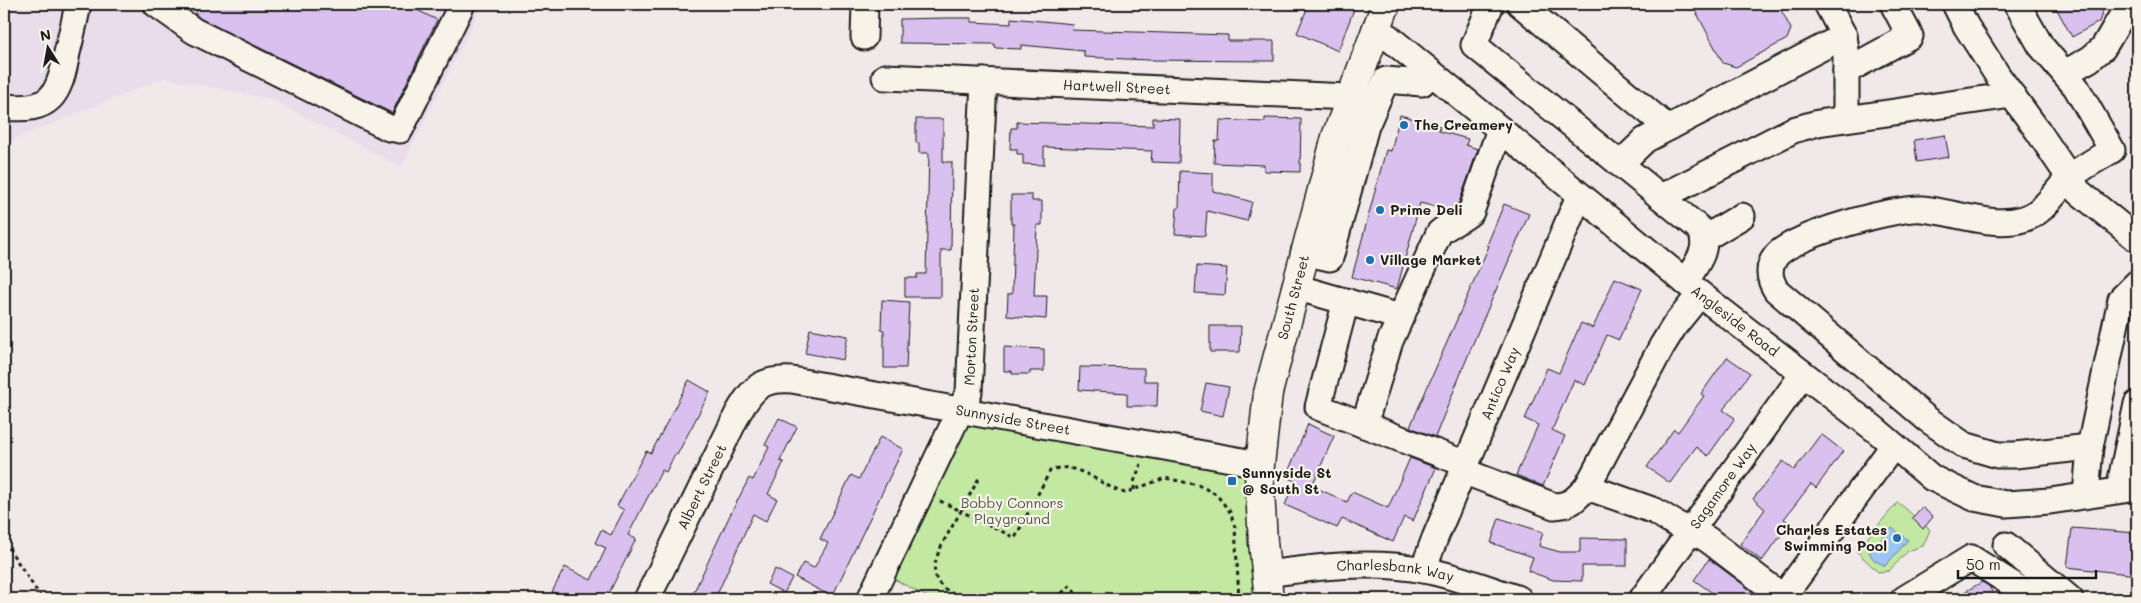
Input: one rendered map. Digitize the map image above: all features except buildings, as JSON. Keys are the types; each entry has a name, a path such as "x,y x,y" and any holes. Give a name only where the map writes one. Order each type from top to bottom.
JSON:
{"main road":[{"name":"South Street","path":"1268,587 1260,502 1259,464 1268,393 1304,252 1353,114 1381,16"}],"street":[{"path":"4,108 36,106 47,101 57,91 62,77 78,4"},
{"path":"156,4 194,31 389,128 400,130 462,4"},
{"path":"864,37 866,4"},
{"path":"1346,302 1318,407 1554,506 1567,505 1587,487 1675,325 1692,288 1704,248 1705,238 1700,229 1474,45 1491,4"},
{"path":"1520,4 1668,128"},
{"path":"1827,4 1844,36 1846,50 1846,118"},
{"path":"1846,71 1910,36 1893,4"},
{"path":"1955,4 1983,54 2069,178 2091,203 2137,240"},
{"path":"2018,4 2041,46 2076,87 2112,150 2069,178 2037,213 2023,219 1988,220 1920,209 1853,222 1793,243 1776,255 1770,268 1769,280 1776,290 1927,419 1964,445 1998,455 2090,447"},
{"path":"2065,73 2090,59 2104,48 2129,4"},
{"name":"Angleside Road","path":"1381,16 1431,73 1692,288 1876,430 1932,478 1974,498 2000,503 2025,504 2128,489"},
{"path":"1620,164 1645,140 1844,36"},
{"path":"1353,114 1386,80 1422,84 1431,73"},
{"name":"Hartwell Street","path":"885,77 984,82 1353,114"},
{"name":"Morton Street","path":"870,599 968,398 971,380 984,82"},
{"path":"1661,197 1793,130 1846,118 2012,95"},
{"path":"1364,425 1390,341 1400,317 1439,233 1446,226 1464,219 1471,212 1500,129"},
{"name":"Antico Way","path":"1424,570 1464,467 1579,196"},
{"path":"1705,238 1742,216"},
{"path":"2086,495 2090,447 2121,299 2137,283"},
{"path":"1295,286 1400,317"},
{"name":"Sagamore Way","path":"1642,599 1803,374"},
{"name":"Sunnyside Street","path":"766,382 792,380 961,412 1259,464"},
{"name":"Albert Street","path":"647,599 738,413 750,392 766,382"},
{"path":"2128,489 2137,411"},
{"path":"1587,487 1655,511 1707,539 1784,597 1893,446"},
{"path":"2006,545 2070,599"},
{"path":"1904,599 1971,558 2035,599"},
{"name":"Charlesbank Way","path":"1268,587 1355,565 1386,566 1424,570 1456,578 1519,599"}],"path":[{"path":"1134,490 1134,482 1144,458"},
{"path":"937,499 1015,538 1050,471 1057,467 1069,467 1125,494 1165,478 1206,488 1223,500 1230,512 1235,527 1239,599"},
{"path":"970,599 942,589 937,582 935,570 936,556 979,478"},
{"path":"4,541 42,599"},
{"path":"1056,599 1069,586 1074,590 1076,599"}],"shaded area":[{"path":"4,4 483,4 402,167 270,99 164,78 4,143"}],"green space":[{"name":"Bobby Connors Playground","path":"961,412 1259,464 1269,599 931,599 883,573"},
{"name":"Charles Estates Swimming Pool","path":"1898,502 1930,530 1923,546 1908,551 1889,571 1878,572 1856,551"}],"water":[{"path":"1892,528 1908,540 1885,566 1874,560 1869,553"}],"place":[{"name":"The Creamery","path":"1404,125"},
{"name":"Prime Deli","path":"1380,210"},
{"name":"Village Market","path":"1370,260"},
{"name":"Sunnyside St @ South St","path":"1232,481"},
{"name":"Charles Estates Swimming Pool","path":"1897,538"}]}
